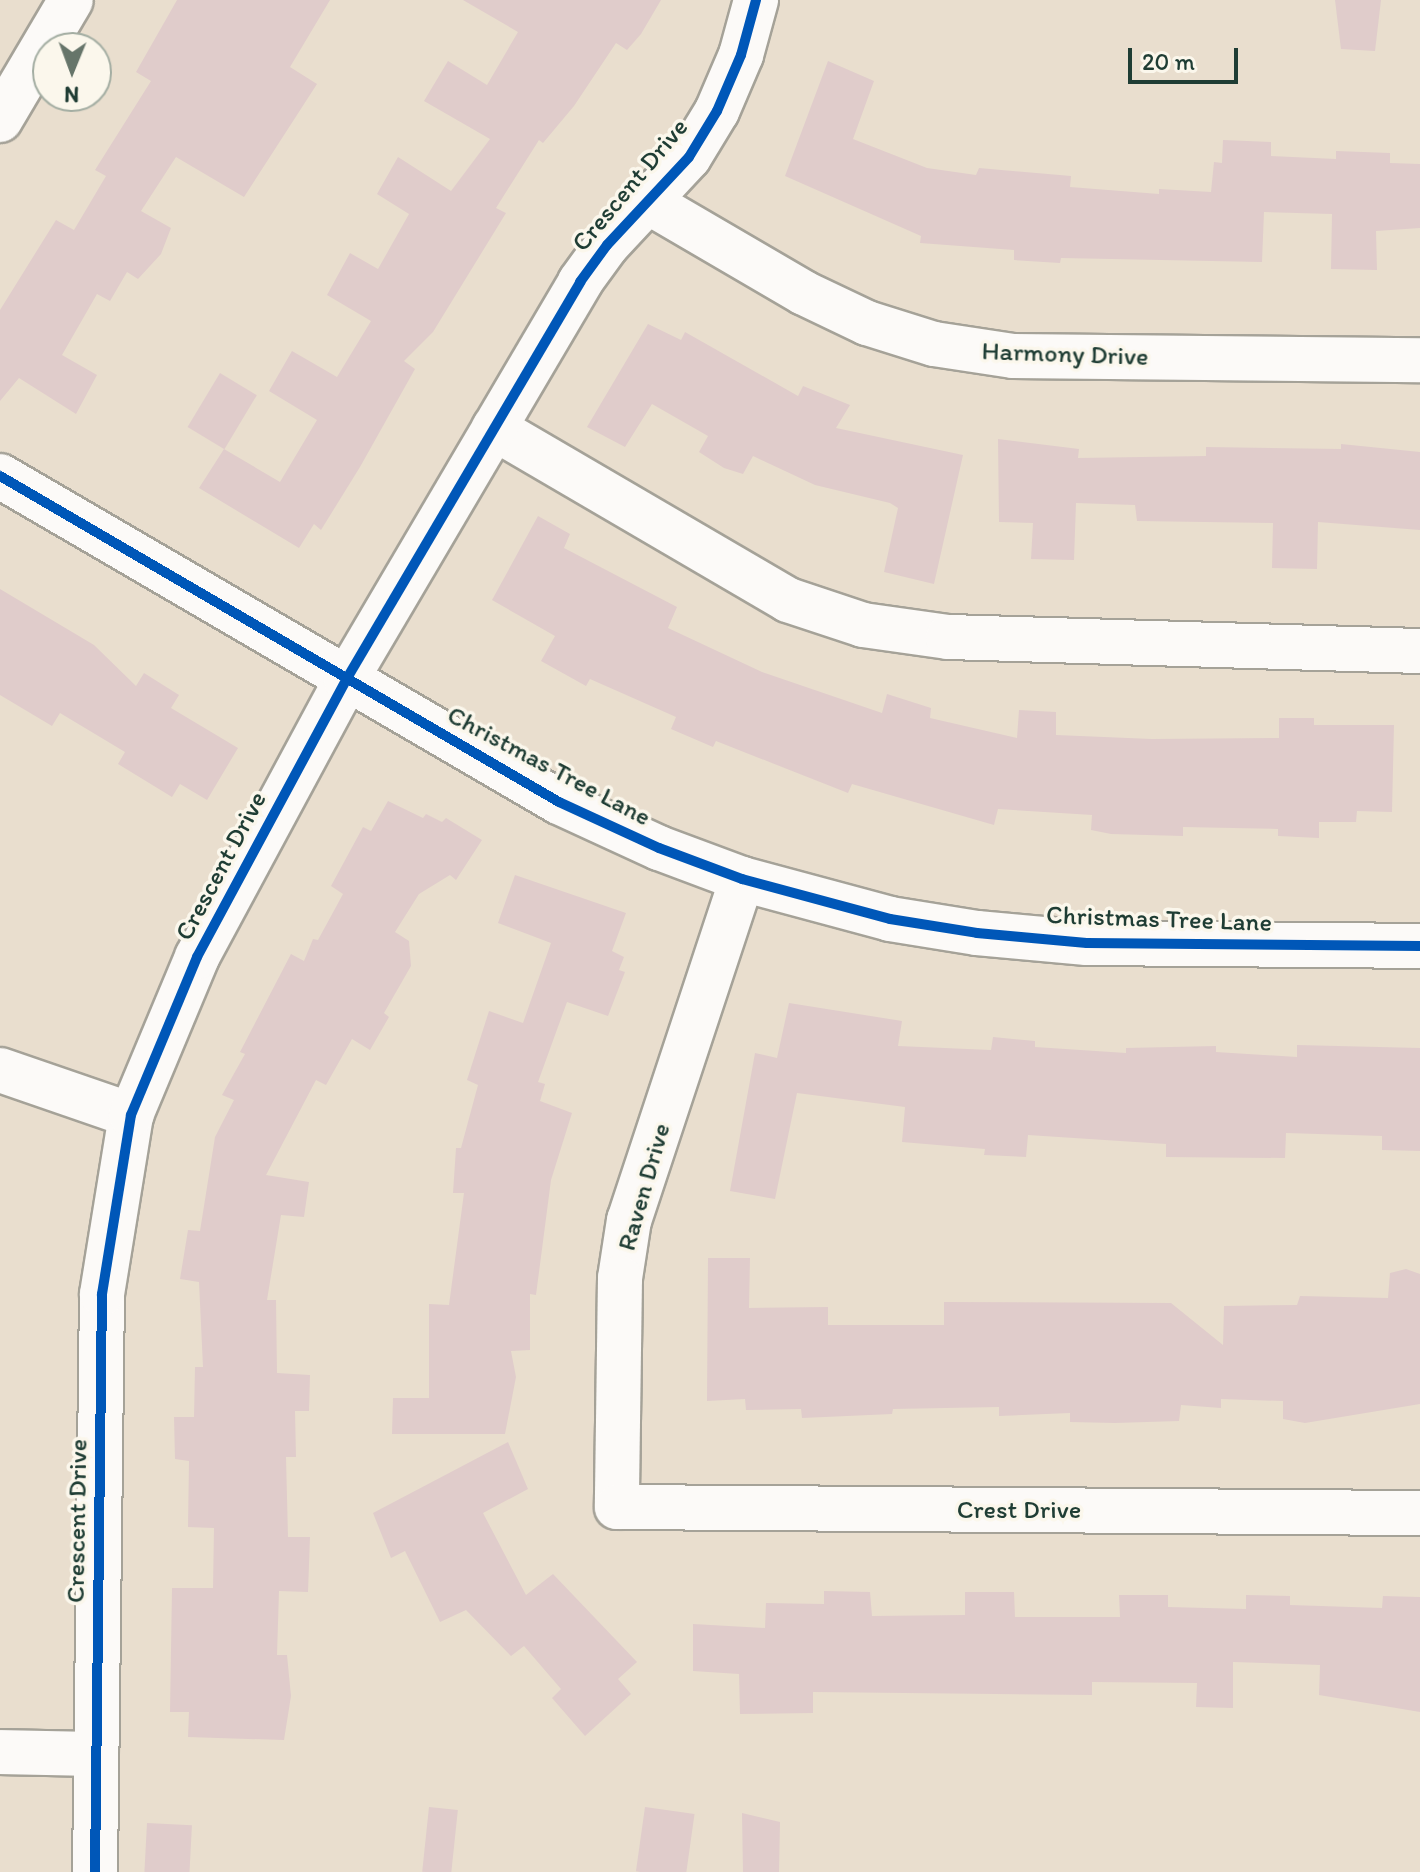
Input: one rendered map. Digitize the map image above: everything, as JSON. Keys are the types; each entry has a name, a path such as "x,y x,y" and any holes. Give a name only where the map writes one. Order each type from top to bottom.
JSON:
{"street":[{"path":"0,120 71,0"},
{"name":"Crescent Drive","path":"95,1872 102,1294 131,1115 197,957 346,680 580,282 607,245 650,203 689,157 717,111 741,55 756,0"},
{"name":"Harmony Drive","path":"650,203 804,293 867,323 934,344 1013,356 1420,360"},
{"path":"494,428 788,600 863,625 964,638 1420,651"},
{"name":"Christmas Tree Lane","path":"0,476 559,802 659,848 742,879 890,919 977,933 1087,943 1420,946"},
{"name":"Raven Drive","path":"617,1507 620,1278 629,1220 742,879"},
{"path":"0,1070 131,1115"},
{"name":"Crest Drive","path":"617,1507 1420,1513"},
{"path":"0,1752 96,1754"}],"building":[{"path":"177,0 330,0 290,67 317,84 244,197 176,157 141,211 171,228 161,254 138,279 127,272 110,301 97,294 62,355 97,375 76,414 19,378 0,401 0,310 56,220 74,230 106,176 95,170 151,81 136,72"},
{"path":"463,0 661,0 641,34 627,50 616,43 574,106 543,143 539,140 496,208 506,213 433,332 404,361 415,369 360,467 321,530 314,524 299,548 199,488 224,449 280,482 317,420 269,391 292,351 337,377 371,321 327,295 350,253 378,269 409,214 377,194 398,157 451,191 490,139 424,101 448,61 487,85 518,32"},
{"path":"1335,0 1381,0 1375,51 1341,49"},
{"path":"828,61 874,81 853,139 927,168 976,175 979,168 1071,176 1070,187 1159,194 1159,189 1211,192 1214,162 1222,163 1223,140 1271,142 1271,156 1336,159 1336,151 1390,153 1390,163 1420,164 1420,228 1376,231 1377,270 1331,269 1332,214 1264,212 1262,262 1061,258 1060,263 1014,260 1014,250 920,243 921,236 785,176"},
{"path":"648,324 681,340 685,332 798,396 803,386 850,405 836,428 963,455 934,584 884,572 898,508 890,503 815,485 753,456 743,474 724,468 699,452 708,436 652,404 625,447 587,427"},
{"path":"220,373 257,395 224,449 188,427"},
{"path":"998,439 1079,449 1078,458 1206,456 1206,447 1341,449 1341,444 1420,452 1420,530 1318,522 1317,569 1272,568 1273,523 1137,521 1135,505 1076,503 1074,560 1031,559 1033,523 999,522"},
{"path":"538,516 570,534 564,548 677,607 668,628 762,672 882,713 887,694 931,708 930,718 1017,738 1019,710 1056,712 1056,735 1152,739 1279,738 1279,718 1314,718 1314,725 1394,725 1392,812 1357,811 1356,822 1319,822 1319,838 1278,836 1278,829 1183,827 1183,836 1111,834 1091,830 1092,815 998,809 994,825 852,784 848,793 716,741 713,747 671,729 676,717 590,679 586,686 541,661 555,636 492,600"},
{"path":"0,589 94,645 136,686 144,673 179,695 171,708 238,748 207,800 180,784 172,797 118,764 125,752 60,713 52,726 0,695"},
{"path":"388,801 423,818 426,814 442,822 446,818 482,840 456,880 450,875 419,894 395,932 409,941 411,966 384,1013 389,1017 370,1050 352,1039 326,1085 316,1080 266,1175 309,1182 304,1217 281,1215 267,1300 276,1300 277,1373 310,1375 309,1411 295,1411 296,1457 286,1457 288,1537 310,1537 308,1592 279,1591 277,1655 287,1655 291,1696 284,1740 188,1737 189,1712 170,1712 172,1588 213,1588 214,1528 188,1527 189,1461 175,1459 174,1417 194,1417 195,1367 203,1367 199,1282 180,1279 188,1230 200,1231 215,1137 234,1100 222,1095 245,1054 240,1052 291,954 304,961 313,939 318,940 343,894 331,886 363,827 371,831"},
{"path":"515,875 626,913 612,951 624,957 619,970 625,972 608,1016 567,1002 538,1082 545,1084 540,1101 572,1113 551,1180 536,1295 530,1294 530,1350 511,1351 516,1377 505,1434 392,1434 393,1398 429,1398 429,1304 449,1305 464,1193 453,1193 456,1148 461,1148 478,1085 467,1080 489,1011 523,1023 551,943 498,923"},
{"path":"789,1003 902,1021 898,1046 991,1050 993,1037 1035,1041 1035,1047 1126,1053 1126,1048 1216,1046 1216,1052 1297,1057 1297,1045 1420,1048 1420,1151 1382,1150 1382,1136 1286,1133 1285,1158 1166,1157 1166,1144 1028,1135 1026,1157 984,1155 985,1149 902,1142 905,1107 797,1093 775,1199 730,1191 755,1053 777,1058"},
{"path":"708,1258 750,1258 749,1308 828,1307 828,1325 944,1325 944,1302 1171,1303 1223,1345 1224,1306 1297,1305 1300,1296 1388,1298 1390,1273 1406,1269 1420,1274 1420,1404 1305,1423 1283,1419 1283,1401 1221,1399 1221,1408 1181,1405 1179,1421 1115,1423 1070,1422 1070,1413 999,1416 999,1407 893,1409 892,1414 802,1418 801,1409 746,1410 745,1399 707,1401"},
{"path":"508,1442 528,1489 483,1513 526,1595 553,1574 637,1662 618,1679 631,1694 585,1736 552,1698 561,1689 524,1646 511,1656 466,1610 440,1622 405,1551 391,1558 373,1513"},
{"path":"824,1591 870,1592 872,1616 965,1615 965,1592 1014,1592 1015,1617 1120,1617 1119,1595 1168,1595 1168,1607 1246,1609 1246,1595 1290,1596 1290,1605 1382,1608 1383,1596 1420,1597 1420,1712 1319,1695 1320,1665 1233,1662 1233,1708 1196,1707 1197,1683 1092,1682 1092,1695 813,1692 813,1713 740,1714 739,1674 693,1671 693,1624 765,1628 766,1603 824,1604"},
{"path":"429,1807 458,1810 451,1872 422,1872"},
{"path":"645,1807 695,1814 686,1872 636,1871"},
{"path":"742,1813 780,1822 779,1872 743,1872"},
{"path":"147,1823 192,1825 189,1872 144,1872"}],"cycle path":[{"path":"95,1872 102,1294 131,1115 197,957 346,680 580,282 607,245 689,157 717,111 741,55 756,0"},
{"path":"0,476 559,802 659,848 742,879 890,919 977,933 1087,943 1420,946"}]}
